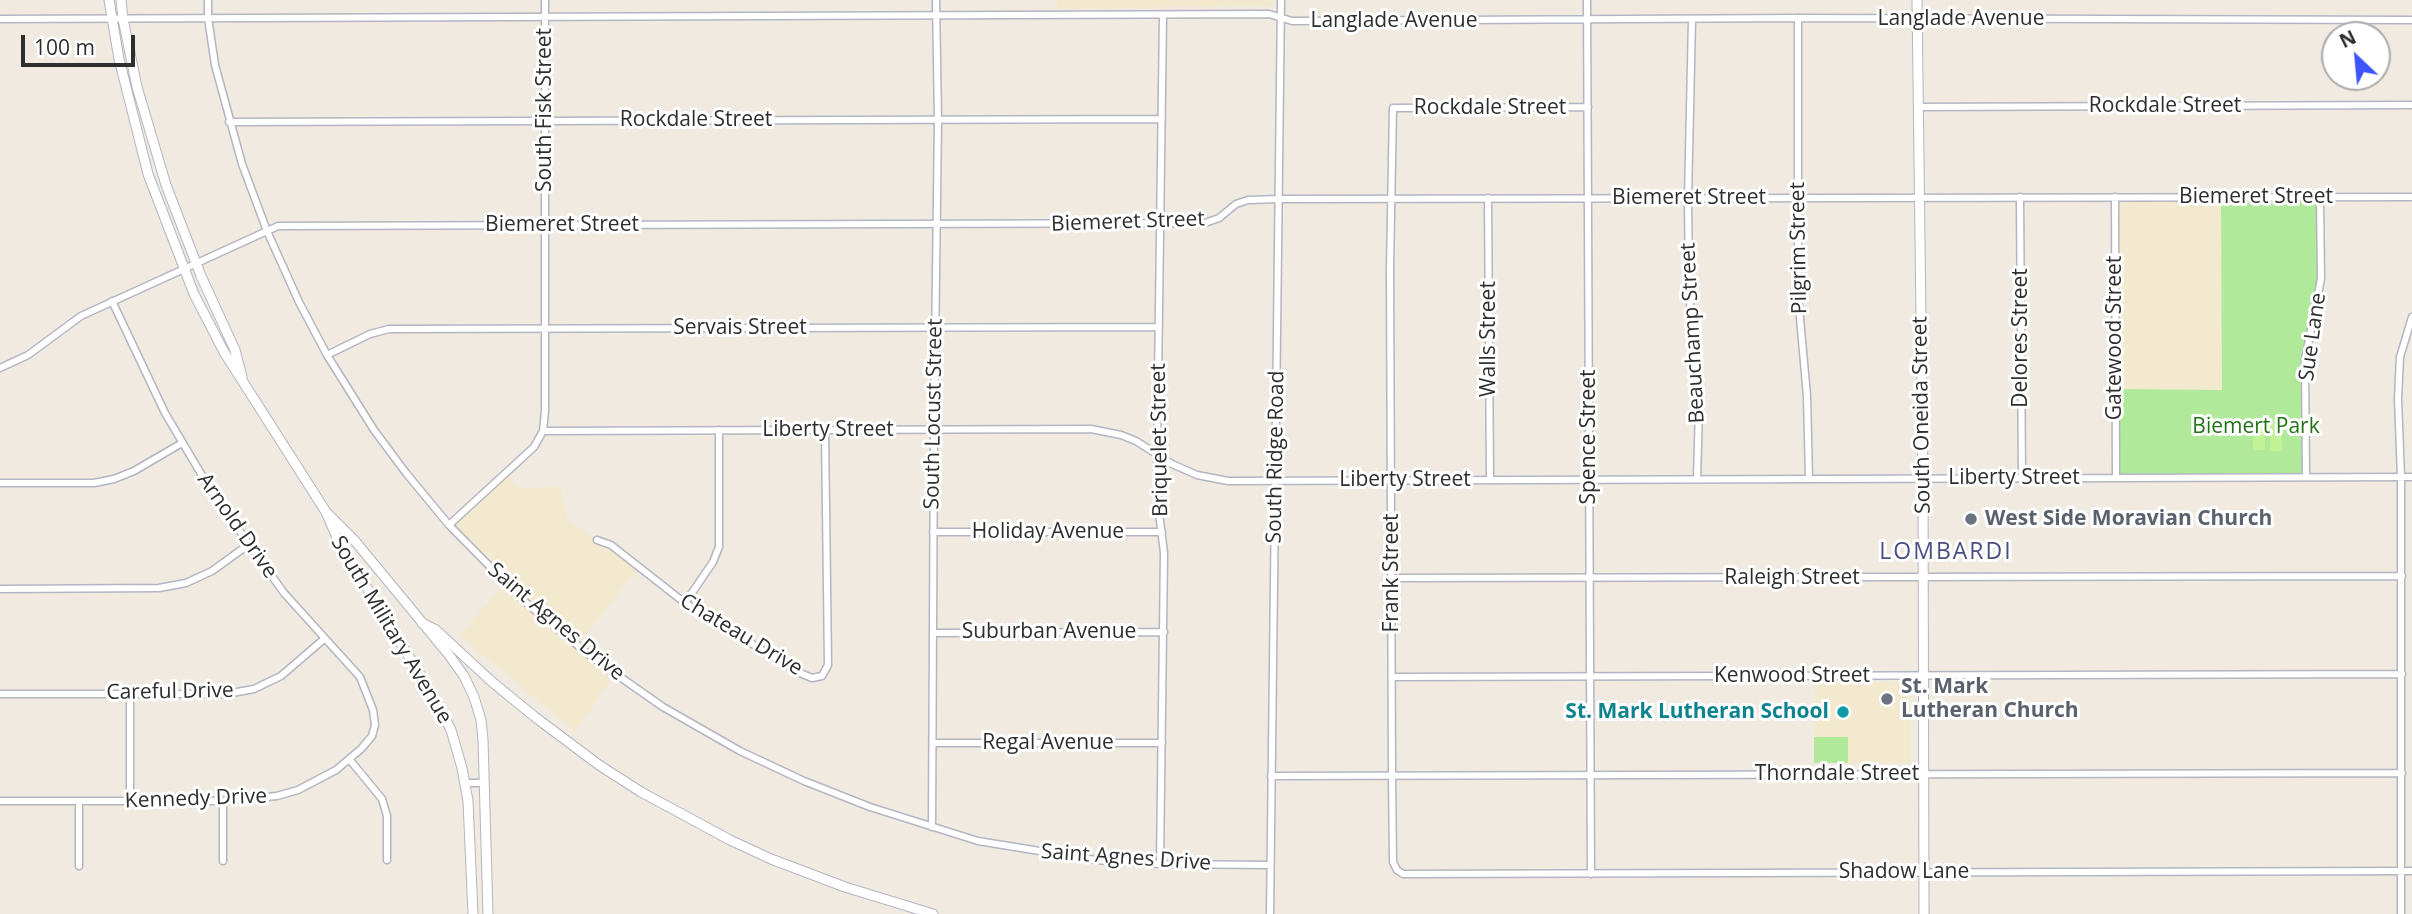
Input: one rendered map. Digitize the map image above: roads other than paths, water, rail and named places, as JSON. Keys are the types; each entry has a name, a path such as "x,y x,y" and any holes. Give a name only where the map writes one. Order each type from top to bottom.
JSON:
{"main road":[{"name":"South Military Avenue","path":"109,0 119,59 149,174 183,268 221,347 326,512 342,548 442,711 454,739 466,783 473,914"},
{"name":"South Military Avenue","path":"121,0 139,96 166,185 243,378"},
{"name":"South Oneida Street","path":"1917,0 1924,577 1924,914"},
{"name":"South Military Avenue","path":"326,512 355,541 457,665 474,697 482,726 488,914"},
{"path":"422,623 436,630 526,711 641,792 771,859 845,887 933,914"},
{"path":"466,914 472,898"}],"street":[{"name":"Saint Agnes Drive","path":"208,0 215,65 229,122 267,232 327,355 374,430 449,525 524,601 593,658 663,707 740,751 804,782 932,827 978,841 1096,860 1160,864 1269,865"},
{"name":"South Fisk Street","path":"543,431 545,0"},
{"name":"South Locust Street","path":"932,827 933,429 938,120 936,0"},
{"name":"South Ridge Road","path":"1270,914 1281,0"},
{"name":"Spence Street","path":"1587,0 1591,874"},
{"name":"Langlade Avenue","path":"0,19 1269,14 1292,21 1798,18 2412,20"},
{"name":"Briquelet Street","path":"1160,864 1164,632 1157,454 1163,15"},
{"name":"Pilgrim Street","path":"1798,18 1798,296 1807,396 1809,478"},
{"name":"Beauchamp Street","path":"1692,20 1689,290 1699,408 1697,478"},
{"name":"Rockdale Street","path":"1919,107 2412,105"},
{"name":"Rockdale Street","path":"1393,108 1588,107"},
{"name":"Frank Street","path":"1393,108 1392,775 1393,862 1396,870"},
{"name":"Rockdale Street","path":"229,122 1162,119"},
{"name":"Delores Street","path":"2020,197 2021,478"},
{"name":"Gatewood Street","path":"2115,197 2116,478"},
{"name":"Sue Lane","path":"2306,478 2305,360 2321,279 2320,197"},
{"name":"Biemeret Street","path":"0,368 28,355 81,316 278,226 1205,223 1219,218 1236,204 1248,200 1280,199 2412,197"},
{"name":"Walls Street","path":"1488,198 1490,479"},
{"name":"Arnold Drive","path":"112,301 182,443 212,494 284,593 360,677 373,710 375,725 372,736"},
{"path":"2401,914 2402,576 2398,400 2400,357 2412,317"},
{"name":"Servais Street","path":"327,355 370,334 389,329 1159,327"},
{"name":"Liberty Street","path":"543,431 1091,429 1121,435 1197,475 1228,481 2412,477"},
{"path":"685,603 713,562 719,547 719,430"},
{"name":"Chateau Drive","path":"597,540 611,545 685,603 800,673 812,678 822,676 828,665 825,430"},
{"path":"449,525 534,447 543,431"},
{"path":"0,483 94,483 114,479 134,471 182,443"},
{"name":"Holiday Avenue","path":"933,532 1162,532"},
{"path":"0,589 159,588 186,583 212,571 248,545"},
{"name":"Raleigh Street","path":"1392,578 2402,576"},
{"name":"Suburban Avenue","path":"934,633 1164,632"},
{"name":"Careful Drive","path":"0,694 226,694 254,689 281,676 324,639"},
{"name":"Kenwood Street","path":"1392,677 2402,674"},
{"path":"130,694 130,801"},
{"name":"Kennedy Drive","path":"0,802 259,800 317,782 350,760 372,736"},
{"name":"Regal Avenue","path":"934,743 1162,743"},
{"path":"350,760 382,799 387,816 387,860"},
{"name":"Thorndale Street","path":"1271,776 2402,773"},
{"path":"466,783 484,783"},
{"path":"79,801 79,866"},
{"path":"223,801 223,861"},
{"name":"Shadow Lane","path":"1396,870 1403,874 2412,871"}],"place":[{"name":"West Side Moravian Church","path":"1971,519"},
{"name":"St. Mark Lutheran Church","path":"1887,699"},
{"name":"St. Mark Lutheran School","path":"1843,712"}],"district":[{"name":"LOMBARDI","path":"1946,552"}],"park label":[{"name":"Biemert Park","path":"2256,427"}]}
